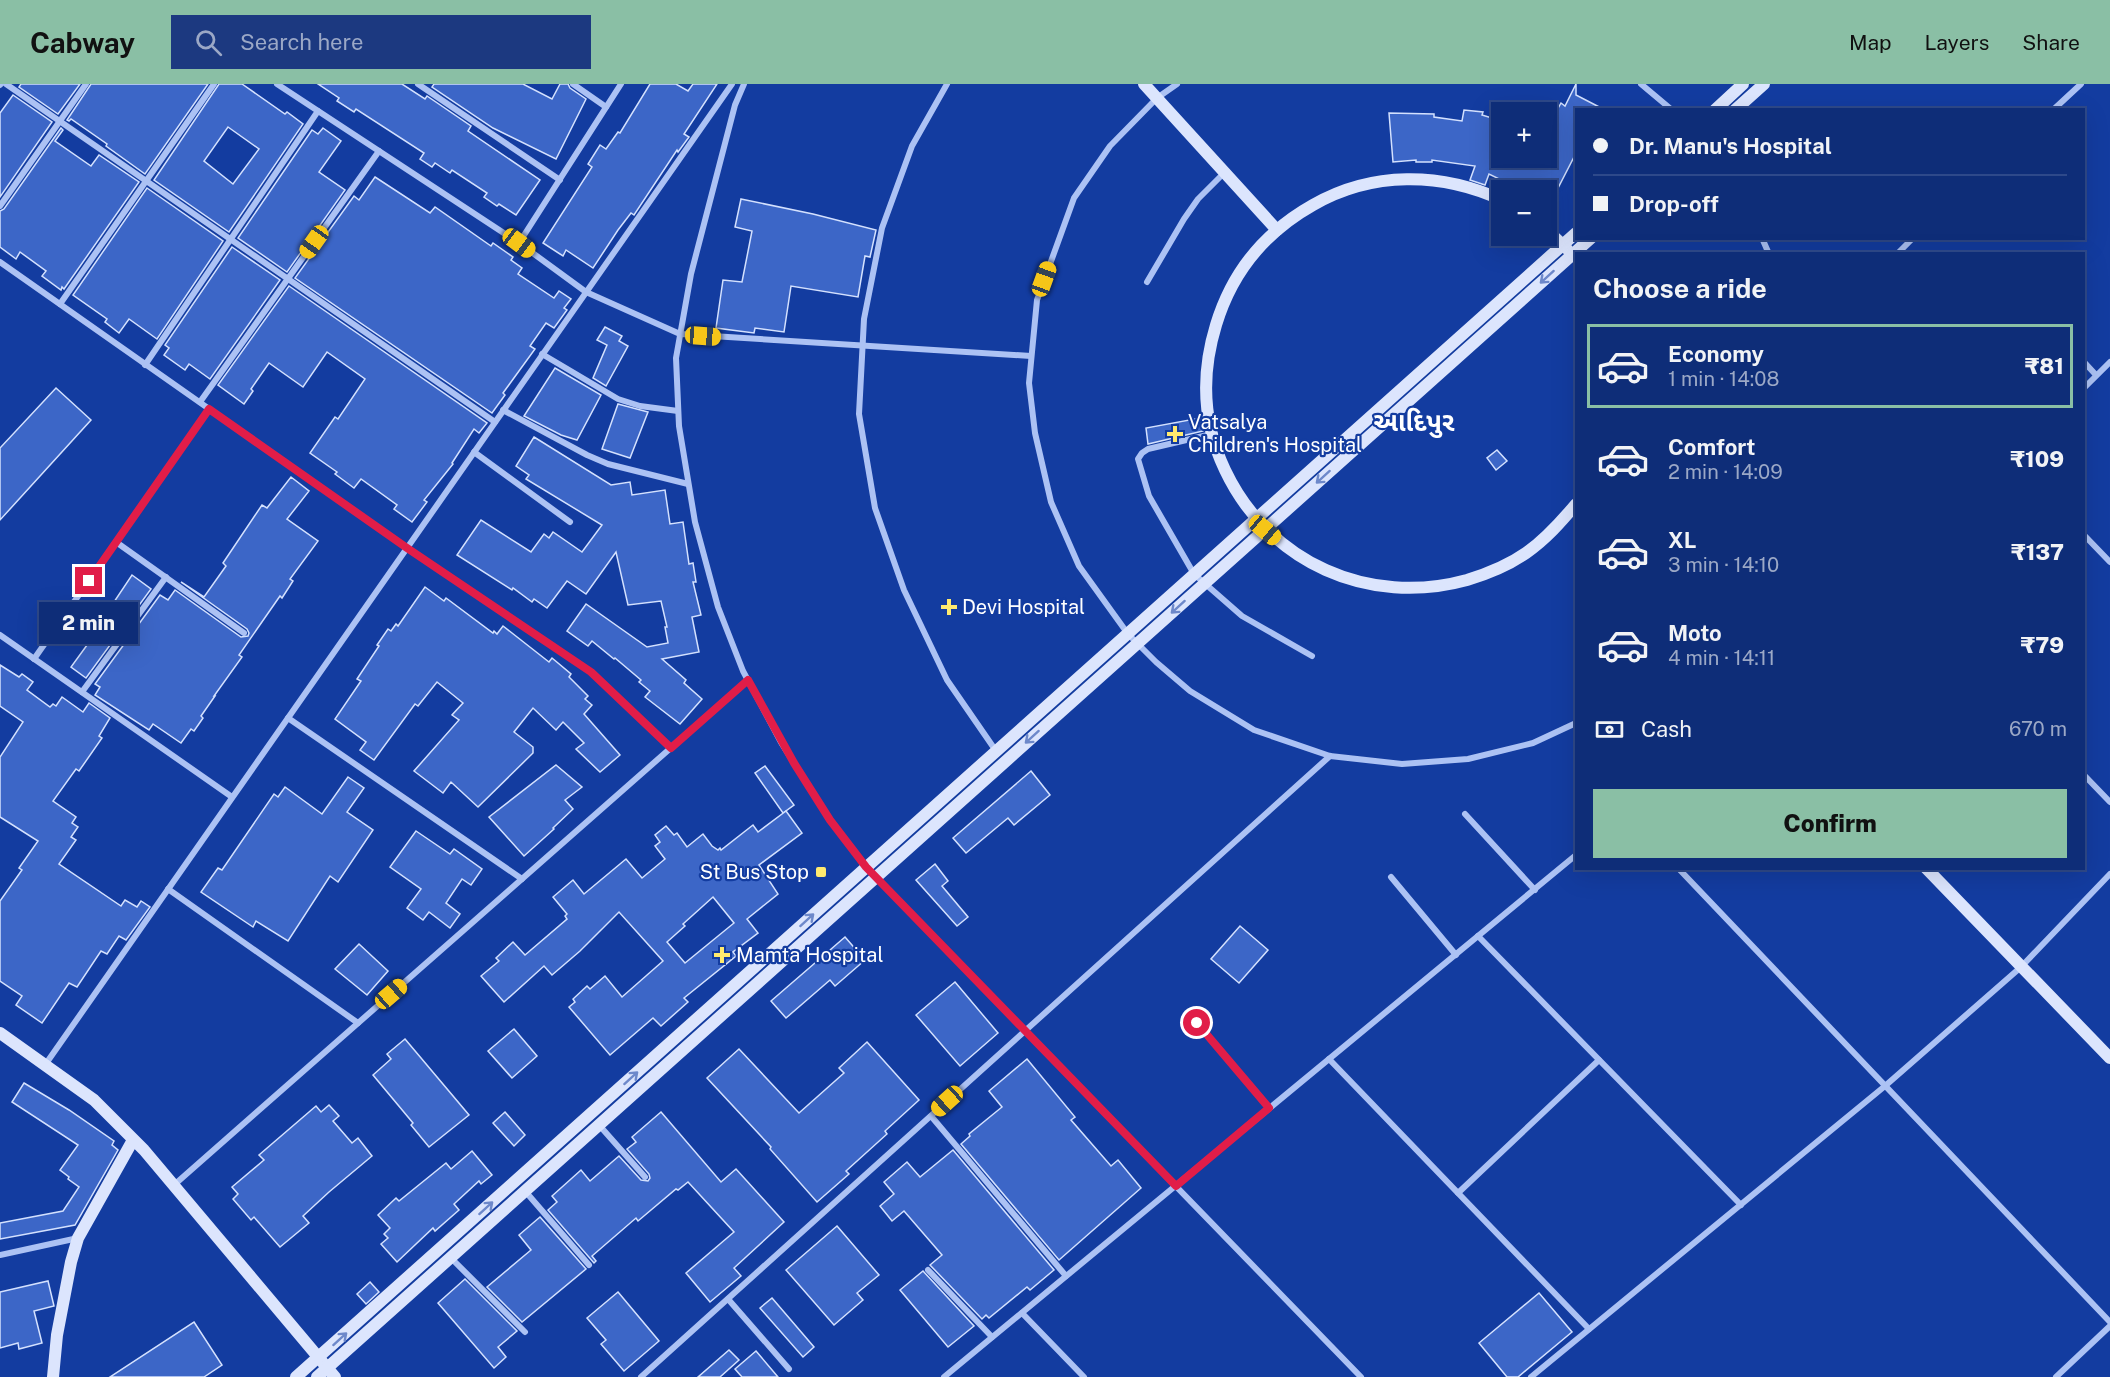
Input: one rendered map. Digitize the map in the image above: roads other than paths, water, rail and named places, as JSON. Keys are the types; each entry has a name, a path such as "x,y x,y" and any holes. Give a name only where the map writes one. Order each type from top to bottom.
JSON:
{"main road":[{"path":"1144,84 1276,230"},
{"path":"1717,108 1743,84"},
{"path":"1738,108 1764,84"},
{"path":"1491,195 1479,189 1451,182 1407,178 1368,183 1330,195 1291,218 1264,241 1243,266 1223,302 1208,349 1205,382 1208,417 1217,454 1234,489 1265,530 1288,549 1324,570 1364,584 1410,589 1444,586 1486,574 1525,554 1559,526 1575,508"},
{"path":"296,1377 1575,234"},
{"path":"317,1377 331,1372 525,1191 1205,583 1574,258 1557,239"},
{"path":"1579,252 1589,240"},
{"path":"1928,870 2110,1058"},
{"path":"0,1033 94,1100 173,1185 331,1372"},
{"path":"53,1377 57,1335 78,1238 133,1140"}],"street":[{"path":"6,84 495,422"},
{"path":"0,206 86,84"},
{"path":"60,304 214,84"},
{"path":"277,84 519,243 586,292 680,334 1031,357"},
{"path":"418,84 560,180"},
{"path":"573,84 606,107"},
{"path":"519,243 621,84"},
{"path":"45,1065 732,84"},
{"path":"744,84 735,105 691,274 676,358 678,411 695,522 718,607 748,680 794,763 830,820 866,867 1361,1377"},
{"path":"947,84 912,146 882,228 864,319 860,414 875,508 903,590 947,680 996,751"},
{"path":"1177,84 1157,98 1110,146 1074,198 1037,300 1029,383 1035,433 1052,502 1078,566 1128,634 1190,691 1254,730 1330,756 1402,764 1468,759 1533,743 1575,723"},
{"path":"1641,84 1670,108"},
{"path":"2055,108 2081,84"},
{"path":"145,365 318,111"},
{"path":"200,402 379,151"},
{"path":"1147,282 1184,219 1198,200 1224,173"},
{"path":"1899,252 1911,240"},
{"path":"0,262 407,548 591,672 671,748"},
{"path":"542,354 618,399 640,406 678,411"},
{"path":"2085,387 2110,362"},
{"path":"2085,363 2096,375"},
{"path":"34,659 209,409"},
{"path":"503,410 587,455 617,466 688,484"},
{"path":"1212,434 1148,449 1142,453 1138,459 1149,496 1194,574 1242,616 1312,656"},
{"path":"474,452 570,522"},
{"path":"2085,536 2110,562"},
{"path":"116,542 244,633"},
{"path":"82,692 166,577"},
{"path":"0,635 232,797"},
{"path":"173,1185 748,680"},
{"path":"288,718 522,879"},
{"path":"641,1377 1330,756"},
{"path":"2085,776 2110,802"},
{"path":"1465,814 1535,890"},
{"path":"944,1377 1575,856"},
{"path":"1680,870 2110,1324 2056,1377"},
{"path":"1531,1377 1885,1086 2021,967 2110,873"},
{"path":"1391,877 1456,955"},
{"path":"168,889 358,1023"},
{"path":"1478,936 1741,1205"},
{"path":"1197,1023 1269,1108"},
{"path":"1329,1059 1589,1329"},
{"path":"1458,1194 1599,1060"},
{"path":"931,1116 1066,1276"},
{"path":"599,1125 645,1177"},
{"path":"525,1191 589,1265"},
{"path":"0,1255 78,1238"},
{"path":"451,1258 525,1332"},
{"path":"928,1269 992,1337"},
{"path":"728,1299 789,1369"},
{"path":"1022,1313 1084,1377"}],"place":[{"name":"Vatsalya Children's Hospital","path":"1175,434"},
{"name":"Devi Hospital","path":"949,607"},
{"name":"St Bus Stop","path":"821,872"},
{"name":"Mamta Hospital","path":"722,955"}],"district":[{"name":"આદિપુર","path":"1414,421"}]}
